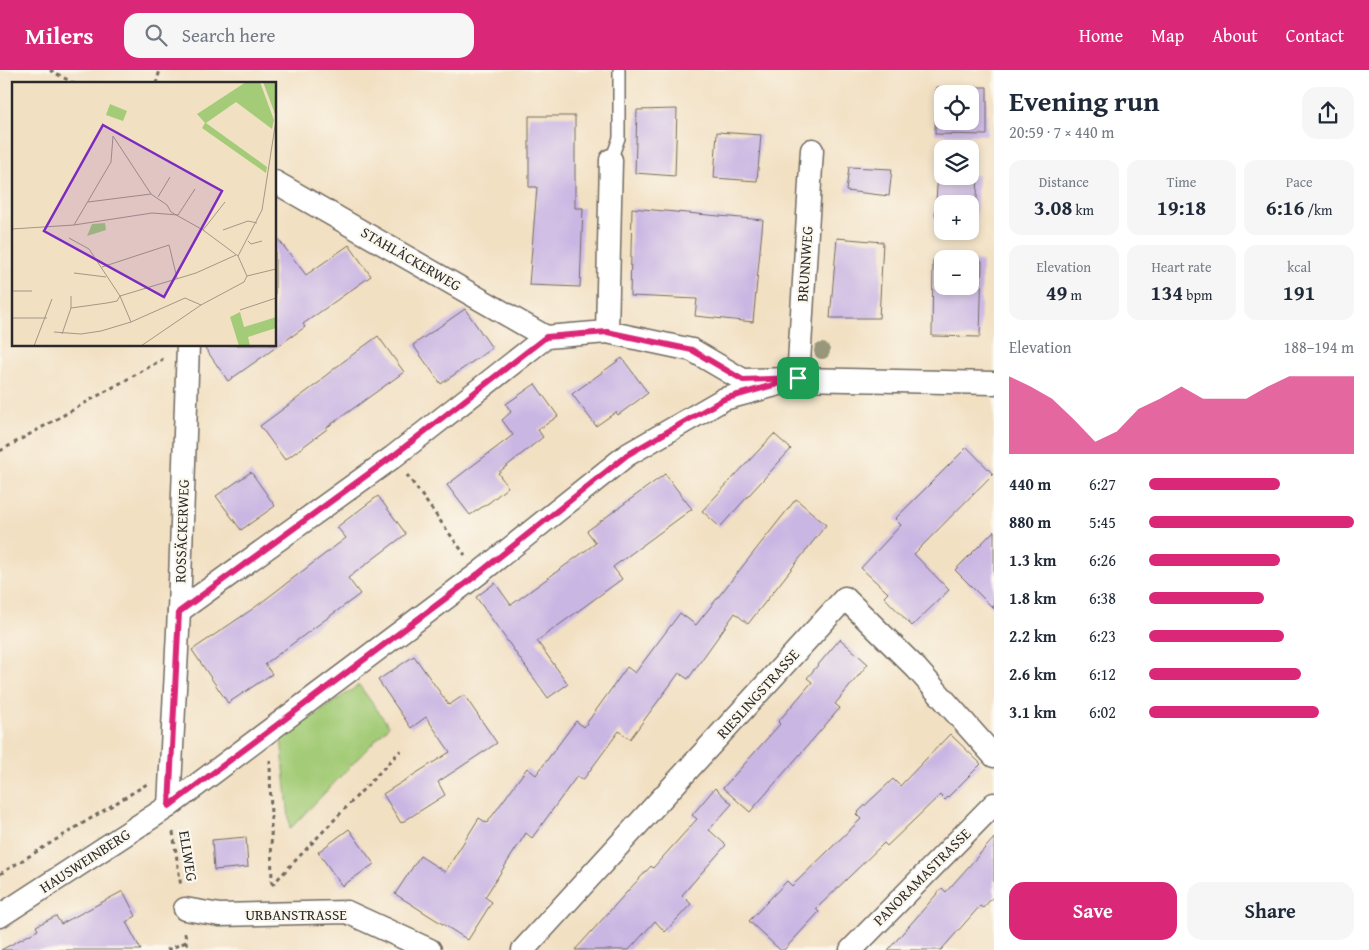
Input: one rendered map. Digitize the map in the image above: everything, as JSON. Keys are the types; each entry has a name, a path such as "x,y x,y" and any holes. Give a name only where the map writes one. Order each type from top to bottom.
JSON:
{"street":[{"name":"BRUNNWEG","path":"798,378 812,150"},
{"path":"607,332 611,160"},
{"name":"STAHLÄCKERWEG","path":"276,183 546,337"},
{"path":"179,612 393,456 546,337 607,332 692,350 743,380 798,378 994,383"},
{"name":"ROSSÄCKERWEG","path":"169,806 179,612 179,350"},
{"path":"169,806 478,574 627,455 724,399 798,378"},
{"name":"RIESLINGSTRASSE","path":"523,950 845,598 916,668 994,756"},
{"name":"PANORAMASTRASSE","path":"851,950 994,804"},
{"name":"HAUSWEINBERG","path":"0,916 169,806"},
{"name":"URBANSTRASSE","path":"185,910 220,915 347,912 430,950"}],"lane":[{"path":"611,160 620,138 619,70"}],"path":[{"path":"50,70 71,82"},
{"path":"0,451 179,350"},
{"path":"393,456 478,574"},
{"path":"270,732 273,915"},
{"path":"272,885 400,750"},
{"path":"0,874 170,770"},
{"name":"ELLWEG","path":"169,806 185,910"},
{"path":"167,950 186,942"}],"green space":[{"path":"359,685 389,726 290,829 281,738"}],"building":[{"path":"979,87 987,87 987,135 935,134 935,130 979,130"},
{"path":"677,109 675,176 635,173 637,110"},
{"path":"529,116 575,116 575,208 583,208 580,287 529,285 537,187 529,187"},
{"path":"717,132 761,135 757,181 714,178"},
{"path":"849,167 892,169 889,196 846,191"},
{"path":"937,185 978,185 977,195 936,195"},
{"path":"632,208 763,220 753,322 695,316 697,299 630,296"},
{"path":"276,236 306,275 349,245 371,276 303,324 305,327 228,381 204,346 276,346"},
{"path":"837,238 883,242 879,318 830,318"},
{"path":"933,260 934,295 979,295 979,261 982,261 980,337 932,336"},
{"path":"465,309 492,348 441,384 413,345"},
{"path":"378,336 404,372 285,460 260,426"},
{"path":"622,358 648,393 618,415 616,412 596,426 572,394"},
{"path":"535,384 558,416 538,430 543,437 498,473 508,487 470,515 447,485 513,435 502,420 511,412 506,404"},
{"path":"774,434 791,449 720,527 702,511"},
{"path":"967,447 993,474 914,554 949,590 912,626 884,597 888,593 861,568 901,525 895,519"},
{"path":"251,472 275,506 241,530 216,496"},
{"path":"665,474 692,509 613,567 622,579 537,641 568,684 548,698 476,597 495,583 511,605 596,543 587,531"},
{"path":"378,496 406,534 348,578 360,594 265,664 272,674 228,703 192,650 254,608 346,538 337,527"},
{"path":"796,499 826,525 748,624 735,613 688,679 679,673 630,739 619,731 583,780 577,776 532,838 526,833 485,897 492,902 468,940 395,894 420,856 445,872 479,818 487,823 527,768 536,775 576,721 584,727 627,667 635,673 680,613 696,625"},
{"path":"994,531 994,609 955,570"},
{"path":"840,639 868,664 835,704 840,708 750,812 723,788 780,724 778,722 812,682 807,678"},
{"path":"414,656 449,705 464,695 497,743 438,782 445,795 401,823 383,794 450,752 426,717 411,728 378,680"},
{"path":"950,734 981,764 945,800 940,795 887,846 884,843 816,909 819,912 784,950 780,950 749,921 787,881 792,886 861,819 856,814 893,779 900,786"},
{"path":"715,788 732,804 709,830 726,845 682,895 691,904 665,932 655,921 629,950 575,950 651,866 653,868 697,819 692,815"},
{"path":"349,829 374,864 342,886 318,852"},
{"path":"246,837 248,867 214,870 212,840"},
{"path":"994,838 994,896 983,908 980,906 941,950 888,950 942,888 946,892"},
{"path":"123,891 136,916 126,922 141,950 1,950 38,930 36,926 56,916 61,924"}],"route":[{"path":"607,332 692,350 743,380 798,378 724,399 627,455 478,574 169,806 179,612 393,456 546,337 607,332"}]}
